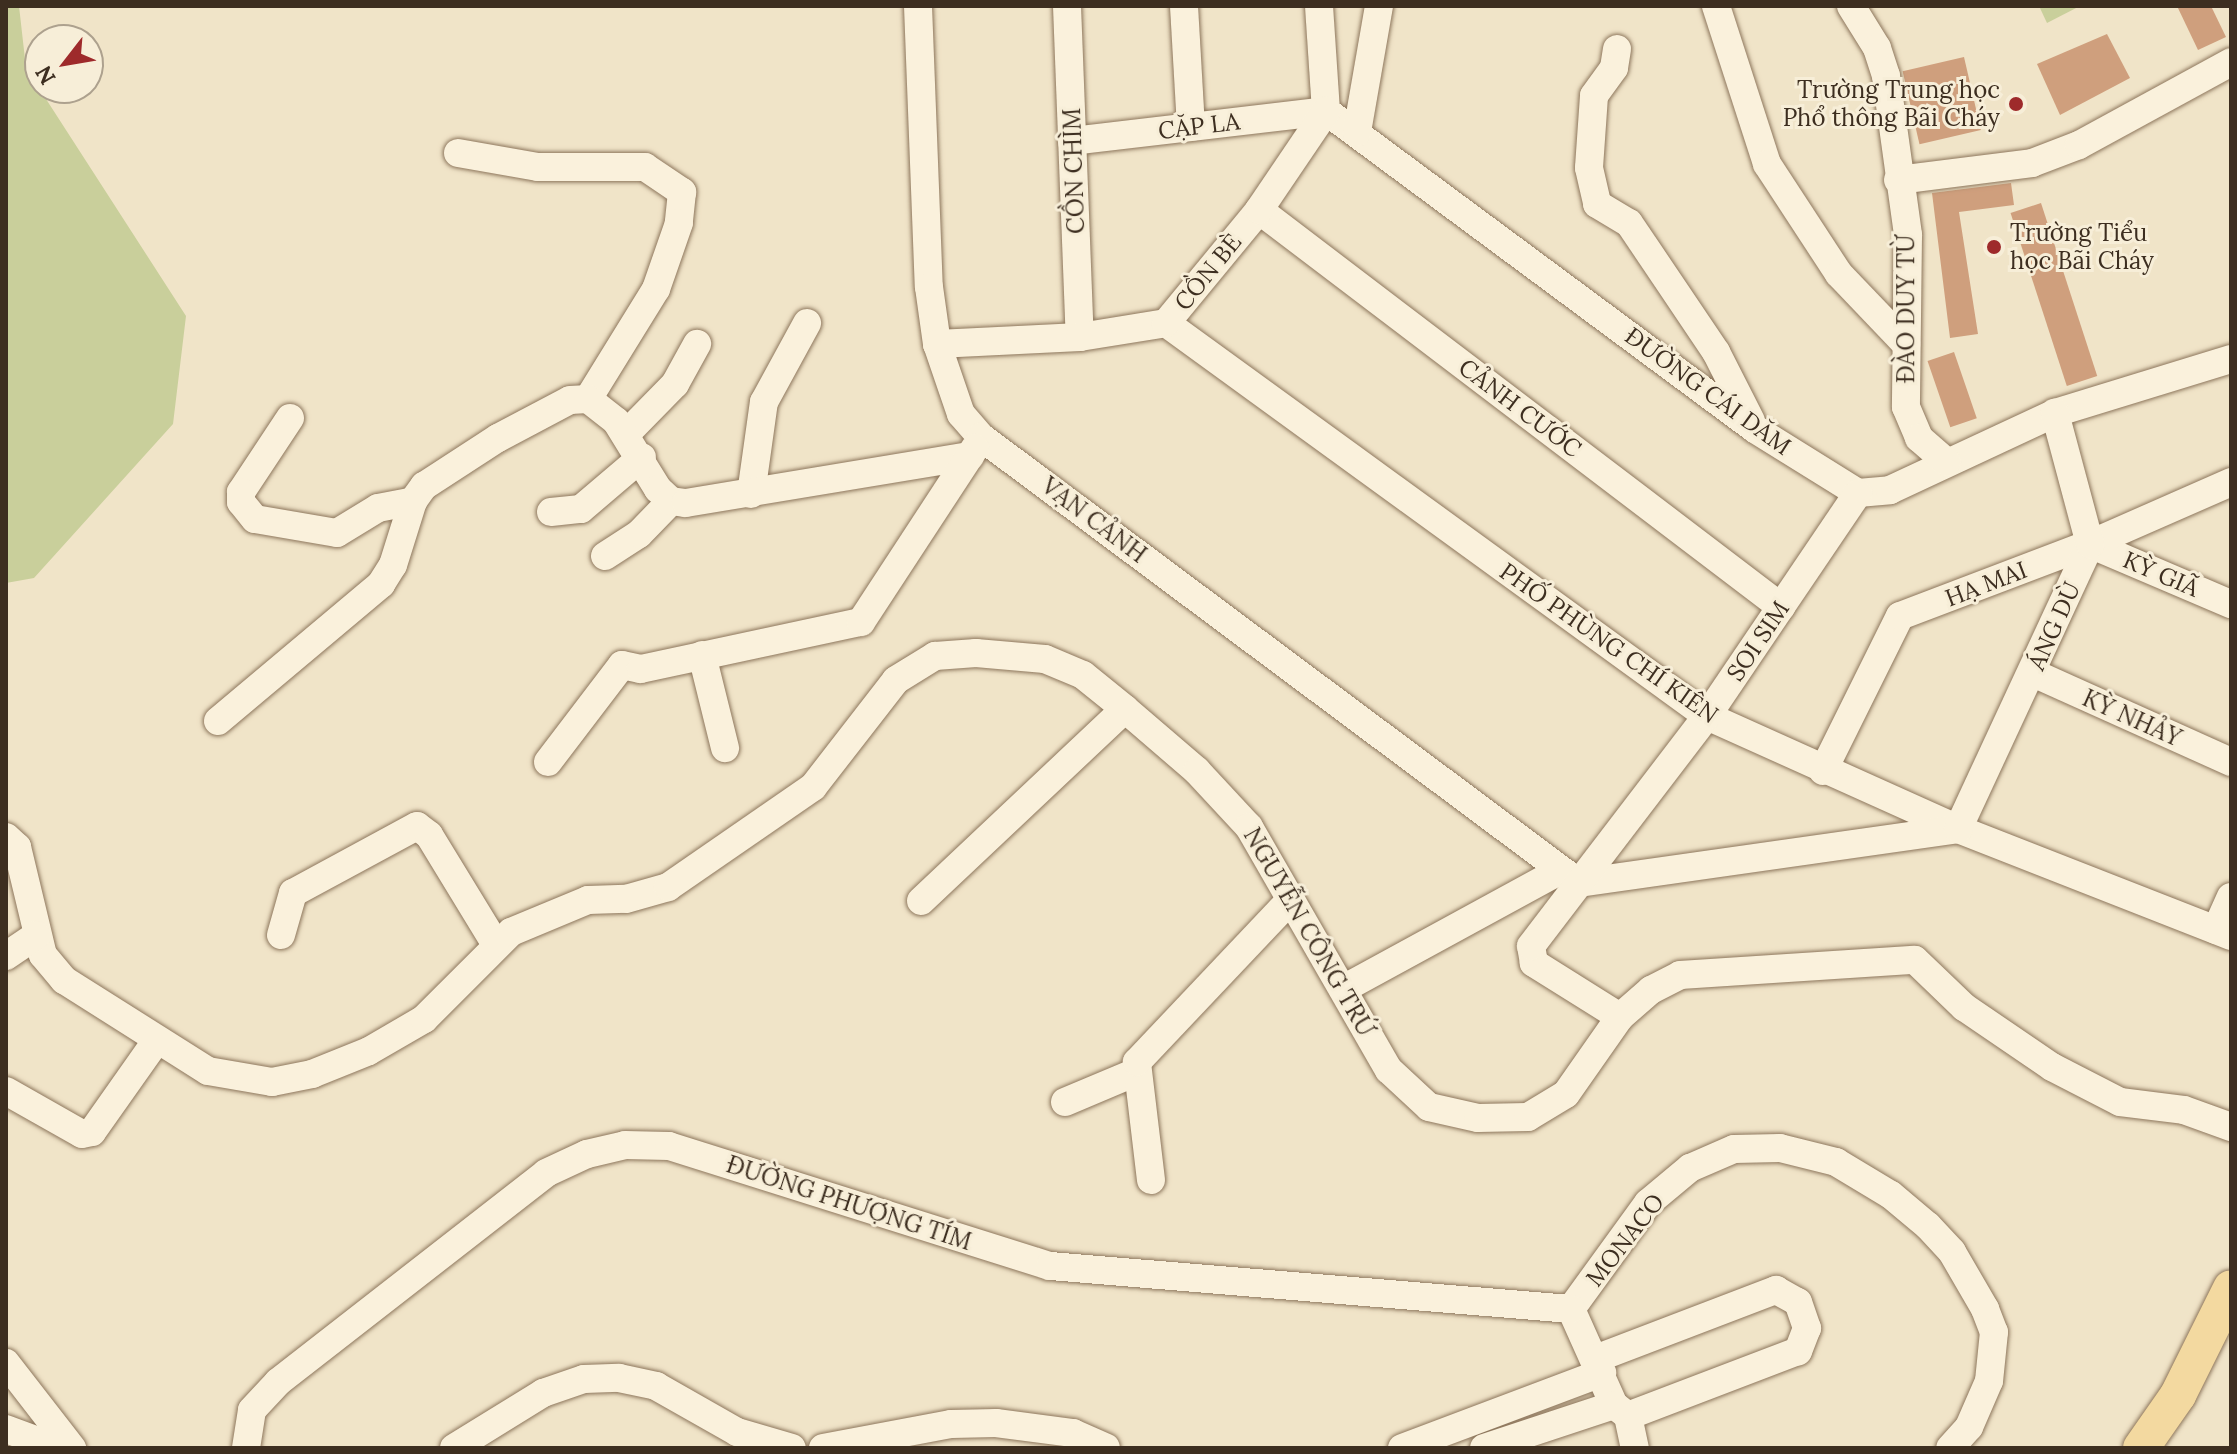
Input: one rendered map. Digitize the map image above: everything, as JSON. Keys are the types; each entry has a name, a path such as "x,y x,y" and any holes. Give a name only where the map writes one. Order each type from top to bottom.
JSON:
{"main road":[{"path":"2141,1448 2178,1395 2231,1288"}],"street":[{"name":"VẠN CẢNH","path":"918,6 929,287 937,344 975,446 1570,876"},
{"name":"CỒN CHÌM","path":"1067,6 1080,337"},
{"path":"1184,6 1191,127"},
{"path":"1319,6 1326,111"},
{"path":"1357,132 1379,6"},
{"path":"1716,6 1767,164 1839,274 1906,344"},
{"name":"ĐÀO DUY TỪ","path":"1851,6 1877,48 1886,76 1908,235 1906,407 1919,438 1947,462"},
{"path":"1617,49 1614,68 1594,96 1589,168 1597,204 1629,223 1716,352 1755,429"},
{"path":"1898,180 2032,163 2079,145 2231,62"},
{"name":"CỒN BÈ","path":"937,344 1080,337 1166,323 1259,210 1326,111"},
{"name":"CẶP LA","path":"1072,141 1326,111"},
{"name":"ĐƯỜNG CÁI DĂM","path":"1326,111 1755,429 1858,493"},
{"path":"458,153 538,167 645,167 682,192 679,223 656,289 588,399"},
{"name":"CẢNH CƯỚC","path":"1259,210 1781,607"},
{"path":"751,494 764,402 807,323"},
{"name":"PHỐ PHÙNG CHÍ KIÊN","path":"1166,323 1707,716 1823,771 1958,829 2223,933"},
{"path":"551,512 581,509 634,446 697,344"},
{"path":"1858,493 1890,490 2055,413 2231,359"},
{"path":"218,721 381,584 393,565 413,501 424,486 498,438 570,400 588,399 634,446 671,501"},
{"path":"2055,413 2090,544"},
{"path":"290,418 241,492 241,502 255,519 337,533 378,508 413,501"},
{"path":"605,556 639,534 671,501 751,494 975,446"},
{"path":"548,762 620,666 641,669 861,622 975,446"},
{"name":"HẠ MAI","path":"1823,771 1900,616 2090,544 2231,482"},
{"name":"SOI SIM","path":"1620,1017 1534,963 1530,954 1570,876 1707,716 1858,493"},
{"name":"KỲ GIÃ","path":"2090,544 2231,604"},
{"name":"ÁNG DÙ","path":"1958,829 2033,673 2090,544"},
{"name":"NGUYỄN CÔNG TRỨ","path":"6,837 17,847 43,955 64,980 208,1071 238,1079 272,1082 312,1074 369,1051 424,1019 495,943 588,900 626,899 668,887 780,814 813,787 896,680 935,656 976,653 1045,659 1083,675 1125,709 1197,771 1249,827 1389,1070 1429,1107 1478,1118 1528,1117 1566,1094 1620,1017 1651,990 1680,975 1915,960 1964,1007 2052,1067 2120,1102 2184,1110 2231,1127"},
{"path":"702,655 725,748"},
{"name":"KỲ NHẢY","path":"2033,673 2231,762"},
{"path":"921,901 1125,709"},
{"path":"281,935 293,893 417,826 429,835 495,943"},
{"path":"1343,989 1570,876 1958,829"},
{"path":"2223,933 2231,897"},
{"path":"1151,1180 1136,1072 1142,1054 1291,899"},
{"path":"6,956 37,935"},
{"path":"6,1091 82,1134 92,1132 157,1040"},
{"path":"1065,1102 1136,1072"},
{"name":"ĐƯỜNG PHƯỢNG TÍM","path":"246,1448 252,1410 278,1382 546,1173 587,1154 625,1145 669,1146 1050,1266 1571,1309"},
{"name":"MONACO","path":"1571,1309 1648,1203 1690,1168 1734,1149 1780,1148 1836,1162 1891,1195 1928,1226 1952,1252 1985,1309 1994,1332 1989,1381 1969,1427 1950,1448"},
{"path":"1402,1448 1776,1290 1798,1302 1807,1328 1798,1351 1621,1410 1484,1448"},
{"path":"1571,1309 1621,1410 1635,1448"},
{"path":"6,1363 72,1448"},
{"path":"454,1448 543,1393 584,1379 619,1378 656,1386 737,1432 792,1448"},
{"path":"823,1448 951,1424 996,1423 1073,1433 1106,1448"},
{"path":"6,1429 57,1448"}],"green space":[{"path":"6,6 19,6 24,50 24,104 49,104 186,316 173,424 34,578 6,583"},
{"path":"2039,6 2080,6 2047,23"}],"building":[{"path":"2177,6 2211,6 2226,37 2198,50"},
{"path":"2107,34 2130,78 2060,115 2037,64"},
{"path":"1964,57 1981,130 1919,144 1903,71"},
{"path":"2011,183 2014,205 1959,212 1978,334 1950,338 1932,193"},
{"path":"2041,203 2097,376 2067,386 2011,213"},
{"path":"1954,352 1977,418 1950,427 1928,361"}],"place":[{"name":"Trường Trung học Phổ thông Bãi Cháy","path":"2016,104"},
{"name":"Trường Tiểu học Bãi Cháy","path":"1994,247"}]}
